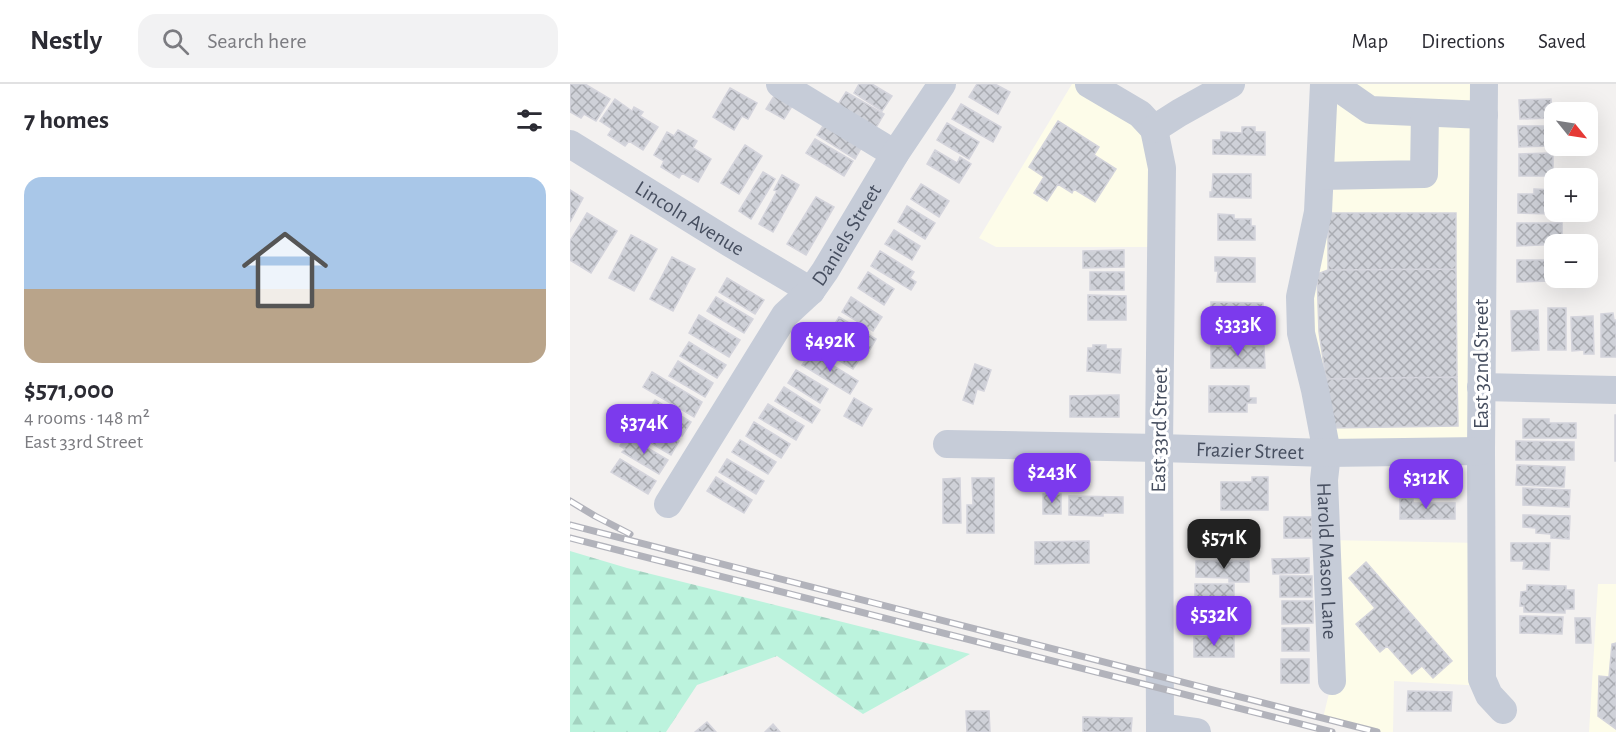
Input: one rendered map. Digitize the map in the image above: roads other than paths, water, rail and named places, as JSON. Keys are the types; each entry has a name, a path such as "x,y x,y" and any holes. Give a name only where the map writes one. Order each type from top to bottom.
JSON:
{"street":[{"path":"780,84 895,154"},
{"name":"Daniels Street","path":"668,504 785,315 811,291 825,271 895,154 942,84"},
{"path":"1089,84 1140,114 1154,129 1232,84"},
{"path":"1324,84 1337,87 1370,110 1484,115"},
{"name":"Harold Mason Lane","path":"1324,84 1318,212 1300,297 1300,324 1327,453 1324,480 1332,681"},
{"name":"East 32nd Street","path":"1484,84 1481,387 1482,679 1489,695 1503,710"},
{"path":"1320,176 1424,174 1425,113"},
{"name":"East 33rd Street","path":"1154,129 1162,168 1159,448 1160,729"},
{"name":"Lincoln Avenue","path":"570,144 811,291"},
{"path":"1481,387 1616,390"},
{"name":"Frazier Street","path":"947,444 1327,453 1481,451"},
{"path":"1160,729 1197,732"}],"railway":[{"path":"570,501 630,534"},
{"path":"570,525 1377,732"},
{"path":"570,538 1332,732"}]}
